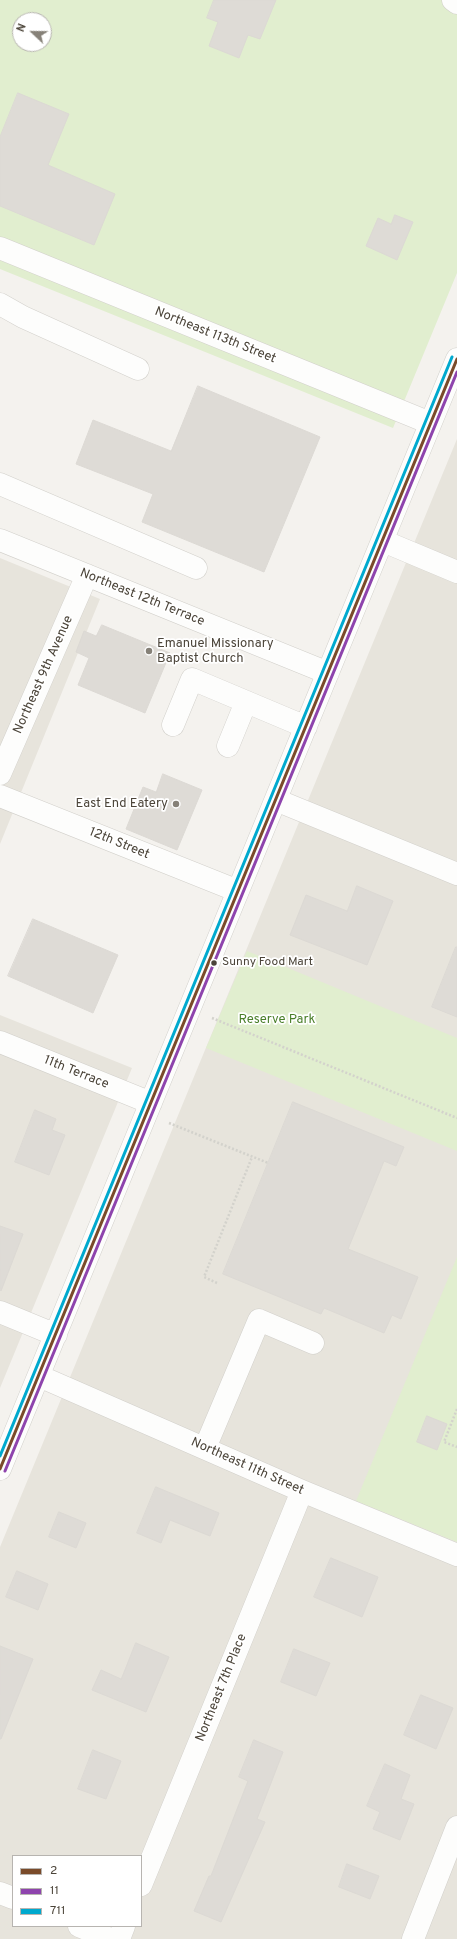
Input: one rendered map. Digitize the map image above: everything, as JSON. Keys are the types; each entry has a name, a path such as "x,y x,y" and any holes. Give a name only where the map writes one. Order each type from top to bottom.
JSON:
{"street":[{"path":"453,0 457,3"},
{"name":"Northeast 113th Street","path":"0,248 430,424"},
{"path":"0,304 23,317 138,370"},
{"path":"0,1469 457,360"},
{"path":"0,484 196,568"},
{"name":"Northeast 12th Terrace","path":"0,540 328,674"},
{"path":"383,541 457,572"},
{"name":"Northeast 9th Avenue","path":"0,774 87,575"},
{"path":"173,724 192,679 306,727"},
{"path":"228,746 246,702"},
{"name":"12th Street","path":"0,796 238,891"},
{"path":"276,800 457,874"},
{"name":"11th Terrace","path":"0,1042 151,1103"},
{"path":"0,1312 56,1335"},
{"path":"205,1448 259,1320 313,1343"},
{"name":"Northeast 11th Street","path":"39,1376 302,1491 457,1555"},
{"name":"Northeast 7th Place","path":"142,1883 302,1491"},
{"path":"413,1939 457,1827"},
{"path":"0,1893 12,1898"},
{"path":"81,1927 110,1939"},
{"path":"119,1939 124,1927"}],"path":[{"path":"212,1018 457,1118"},
{"path":"169,1123 268,1163"},
{"path":"217,1283 204,1277 252,1157"},
{"path":"457,1409 444,1442 457,1447"}],"shaded area":[{"path":"457,439 457,1939 0,1939 0,1547"},
{"path":"0,558 100,599 0,844"},
{"path":"0,1015 132,1068 0,1388"}],"green space":[{"path":"0,0 457,0 457,273 393,428 0,269"},
{"name":"Reserve Park","path":"247,951 457,1038 457,1151 206,1048"},
{"path":"457,1257 457,1542 356,1501"}],"building":[{"path":"214,0 276,0 260,39 248,35 239,58 209,46 218,22 207,18"},
{"path":"18,93 69,114 48,165 115,194 94,245 0,206 0,137"},
{"path":"395,215 413,222 397,260 366,246 378,218 391,224"},
{"path":"198,386 320,437 264,572 142,522 153,494 76,464 93,420 171,451"},
{"path":"102,625 170,653 145,713 78,685 89,658 76,652 84,631 96,636"},
{"path":"163,774 202,790 177,850 126,829 143,787 156,792"},
{"path":"357,886 393,901 367,965 290,935 306,895 347,911"},
{"path":"33,919 118,955 93,1013 8,976"},
{"path":"457,947 457,1017 432,1007"},
{"path":"293,1102 404,1147 396,1166 384,1161 348,1249 418,1277 401,1319 392,1315 384,1333 324,1308 321,1314 223,1274"},
{"path":"35,1110 56,1119 52,1130 65,1135 49,1175 15,1162"},
{"path":"0,1226 23,1234 1,1291 0,1290"},
{"path":"427,1416 447,1424 437,1450 417,1442"},
{"path":"156,1487 219,1513 210,1536 170,1520 161,1543 137,1533"},
{"path":"59,1512 86,1523 76,1548 49,1537"},
{"path":"331,1558 378,1577 362,1617 314,1597"},
{"path":"17,1571 48,1584 38,1610 6,1597"},
{"path":"136,1643 169,1657 146,1712 92,1690 101,1670 121,1679"},
{"path":"0,1646 33,1659 1,1739 0,1739"},
{"path":"294,1649 330,1663 316,1696 281,1682"},
{"path":"421,1695 453,1708 436,1749 404,1735"},
{"path":"254,1740 283,1752 257,1819 265,1822 221,1922 194,1911 209,1876 211,1876 248,1781 239,1777"},
{"path":"93,1750 121,1761 106,1799 78,1789"},
{"path":"385,1764 410,1775 401,1799 414,1804 400,1840 373,1829 380,1812 367,1806"},
{"path":"347,1864 379,1876 370,1899 339,1887"}],"transit line":[{"name":"711","path":"0,1456 452,357"},
{"name":"2","path":"0,1469 457,359"},
{"name":"11","path":"5,1471 457,372"}],"place":[{"name":"Emanuel Missionary Baptist Church","path":"149,651"},
{"name":"East End Eatery","path":"176,804"},
{"name":"Sunny Food Mart","path":"214,963"}]}
